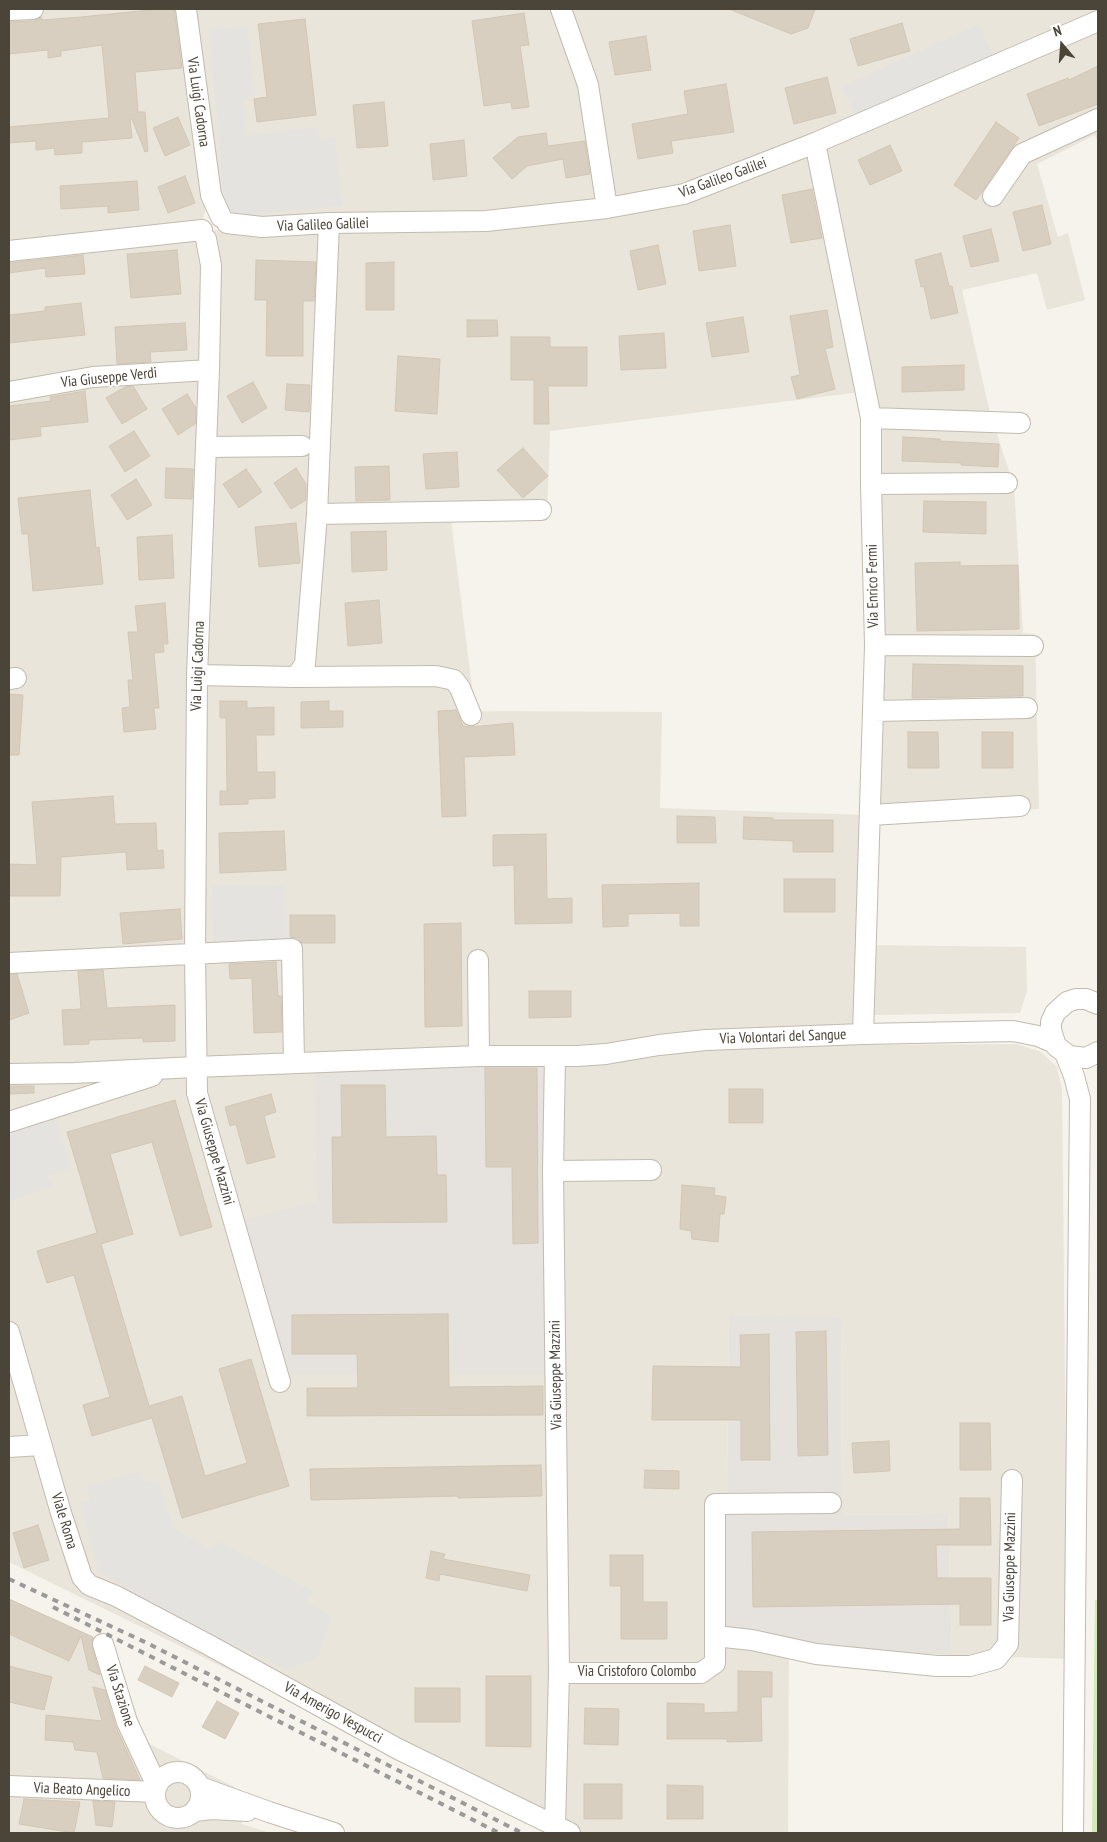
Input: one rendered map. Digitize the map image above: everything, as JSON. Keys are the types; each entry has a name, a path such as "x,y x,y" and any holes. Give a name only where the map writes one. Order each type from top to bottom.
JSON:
{"street":[{"path":"9,10 32,9"},
{"name":"Via Luigi Cadorna","path":"186,9 216,229 211,265 207,447 197,675 195,955 186,1067"},
{"path":"561,9 588,85 607,208"},
{"name":"Via Galileo Galilei","path":"9,251 216,229 329,224 486,221 607,208 684,194 815,143 1098,21"},
{"path":"993,196 1022,154 1098,119"},
{"name":"Via Enrico Fermi","path":"815,143 871,418 875,645 863,1034"},
{"path":"296,677 305,664 317,514 329,224"},
{"name":"Via Giuseppe Verdi","path":"9,392 93,377 209,370"},
{"path":"871,418 1020,423"},
{"path":"207,447 302,446"},
{"path":"871,484 1007,483"},
{"path":"317,514 541,510"},
{"path":"875,645 1033,646"},
{"path":"197,675 296,677 436,676 454,680 460,688 471,715"},
{"path":"873,711 1027,708"},
{"path":"871,814 1020,806"},
{"path":"9,963 292,949 294,1063"},
{"path":"478,960 479,1056"},
{"name":"Via Volontari del Sangue","path":"1013,1031 1042,1021 1055,1013 1064,1004 1076,999 1089,999 1098,1004"},
{"name":"Via Volontari del Sangue","path":"1055,1013 1051,1030 1074,1076 1080,1099"},
{"name":"Via Volontari del Sangue","path":"554,1056 606,1054 659,1045 706,1040 1013,1031 1038,1036 1080,1058 1098,1053"},
{"name":"Via Volontari del Sangue","path":"1073,1833 1080,1099 1086,1076 1098,1053"},
{"path":"9,1074 479,1056 554,1056"},
{"name":"Via Giuseppe Mazzini","path":"554,1056 553,1171 558,1579"},
{"path":"9,1122 186,1067"},
{"name":"Via Giuseppe Mazzini","path":"186,1067 197,1093 280,1382"},
{"path":"74,1073 74,1102"},
{"path":"553,1171 651,1170"},
{"name":"Viale Roma","path":"9,1332 41,1445 82,1577 89,1585 98,1589"},
{"path":"9,1447 41,1445"},
{"name":"Via Giuseppe Mazzini","path":"715,1636 760,1641 816,1654 937,1666 970,1666 996,1659 1008,1644 1012,1480"},
{"path":"715,1636 715,1504 831,1503"},
{"name":"Via Cristoforo Colombo","path":"558,1579 562,1829"},
{"name":"Via Amerigo Vespucci","path":"98,1589 116,1596 208,1644 398,1749 562,1829"},
{"name":"Via Cristoforo Colombo","path":"559,1672 701,1673 715,1663 715,1636"},
{"name":"Via Stazione","path":"104,1644 127,1722 138,1747 160,1784"},
{"path":"177,1772 186,1773 195,1779 200,1787 201,1800 175,1822 156,1804 160,1784 177,1772"},
{"name":"Via Beato Angelico","path":"9,1786 160,1784"},
{"path":"200,1787 329,1832"},
{"path":"175,1822 212,1810 269,1812"}],"shaded area":[{"path":"9,9 184,9 210,195 201,222 9,249"},
{"path":"188,9 1095,9 1097,16 683,190 489,218 224,217"},
{"path":"978,25 995,57 857,118 842,86"},
{"path":"1098,26 1098,143 1095,135 1037,164 1058,237 1068,233 1085,300 1047,310 1037,273 962,290 990,413 1014,486 1023,633 1035,634 1039,809 876,819 877,409 821,146"},
{"path":"247,27 255,96 243,99 246,136 318,127 320,140 335,137 342,206 239,215 229,211 224,202 209,29"},
{"path":"812,149 861,392 550,431 547,516 451,520 475,711 662,712 660,808 865,815 860,908 857,1045 1017,1044 1041,1052 1057,1067 1062,1089 1068,1659 952,1655 948,1514 842,1515 841,1318 729,1315 727,1499 789,1650 788,1833 549,1833 298,1704 9,1562 9,253 200,231 606,213"},
{"path":"286,885 287,942 213,943 212,886"},
{"path":"871,945 1026,947 1027,991 1020,1013 873,1015"},
{"path":"537,1062 545,1068 551,1375 282,1375 238,1222 317,1201 314,1068"},
{"path":"56,1119 71,1168 47,1175 53,1186 9,1201 9,1134"},
{"path":"729,1315 841,1317 842,1515 948,1514 952,1655 873,1652 710,1638 711,1499 727,1498"},
{"path":"141,1471 146,1483 158,1480 173,1528 211,1550 220,1542 312,1591 307,1602 331,1617 318,1658 286,1669 238,1645 235,1651 99,1572 80,1503 90,1500 86,1487"},
{"path":"9,1599 114,1647 146,1742 236,1788 242,1824 270,1833 9,1833"}],"green space":[{"path":"1095,1600 1098,1600 1098,1833 1092,1833"}],"building":[{"path":"174,9 182,68 135,72 138,112 145,112 148,151 145,152 132,119 130,119 132,138 82,142 82,153 55,155 54,148 36,150 36,141 9,143 9,127 109,118 102,45 61,51 61,56 48,58 48,50 9,54 9,22 34,21 41,17 42,20"},
{"path":"729,9 815,9 808,28 791,34"},
{"path":"524,13 529,45 520,46 529,107 512,109 511,102 484,106 472,21"},
{"path":"305,19 316,115 257,122 254,99 267,97 258,24"},
{"path":"902,23 910,51 858,66 850,39"},
{"path":"646,36 651,70 615,75 609,42"},
{"path":"1098,66 1098,104 1039,126 1027,94 1068,78 1069,80"},
{"path":"827,77 836,113 794,124 785,88"},
{"path":"726,84 734,132 671,141 673,153 638,159 632,124 688,114 684,91"},
{"path":"384,102 388,146 357,148 353,105"},
{"path":"178,117 190,145 165,156 153,128"},
{"path":"996,122 1019,138 976,200 954,185"},
{"path":"546,133 548,146 585,141 590,174 566,178 563,159 527,166 512,179 493,158 518,137"},
{"path":"464,140 467,176 433,180 430,144"},
{"path":"890,145 902,171 870,185 858,160"},
{"path":"185,176 195,203 168,213 158,187"},
{"path":"137,181 139,210 108,213 108,206 61,209 60,186"},
{"path":"812,189 822,238 791,243 782,195"},
{"path":"1042,205 1051,244 1023,251 1013,212"},
{"path":"730,225 736,266 699,271 693,231"},
{"path":"991,229 999,261 971,267 963,236"},
{"path":"658,245 666,284 638,290 630,251"},
{"path":"177,250 181,294 131,298 127,254"},
{"path":"941,253 949,286 952,286 958,313 931,319 924,286 921,287 915,260"},
{"path":"83,255 85,274 46,277 45,268 9,273 9,263"},
{"path":"256,260 316,262 314,301 303,301 303,356 266,356 267,300 255,300"},
{"path":"394,262 394,310 366,310 366,263"},
{"path":"81,303 85,335 9,343 9,315 45,311 45,307"},
{"path":"827,310 833,347 825,349 835,389 797,399 791,377 800,375 790,316"},
{"path":"743,317 749,352 712,357 706,323"},
{"path":"467,320 497,320 498,336 467,337"},
{"path":"185,323 187,350 150,352 151,362 117,364 115,327"},
{"path":"664,333 666,368 621,370 619,336"},
{"path":"511,337 550,337 550,347 587,347 587,386 548,386 549,424 534,424 534,380 511,380"},
{"path":"398,356 440,359 437,414 395,411"},
{"path":"964,365 964,390 902,392 902,367"},
{"path":"253,382 267,408 242,423 227,396"},
{"path":"287,384 310,385 309,412 285,410"},
{"path":"133,386 147,409 122,424 106,398 125,387"},
{"path":"85,391 88,422 40,427 41,436 9,440 9,406 51,401 50,397"},
{"path":"187,394 196,408 195,424 178,435 162,409"},
{"path":"134,431 150,456 125,472 109,446"},
{"path":"903,437 999,444 998,467 961,465 961,463 902,461"},
{"path":"523,448 548,476 523,498 497,470"},
{"path":"457,452 459,487 426,489 423,454"},
{"path":"389,466 390,500 356,501 355,467"},
{"path":"166,468 193,469 192,499 165,498"},
{"path":"296,468 306,484 306,500 291,509 274,483"},
{"path":"246,469 262,492 239,508 223,484"},
{"path":"136,479 152,505 127,520 111,495"},
{"path":"90,490 96,548 99,547 103,584 33,591 28,534 22,534 18,498"},
{"path":"924,501 986,502 986,534 923,532"},
{"path":"296,523 300,563 259,567 255,527"},
{"path":"386,531 387,570 352,572 351,532"},
{"path":"172,535 174,578 139,580 137,537"},
{"path":"960,562 960,566 1018,565 1019,629 917,631 915,563"},
{"path":"379,600 382,643 348,646 345,603"},
{"path":"165,603 168,644 163,644 164,652 154,653 159,708 154,708 156,729 124,732 122,708 130,707 128,680 133,680 128,632 138,632 135,606"},
{"path":"913,664 1023,666 1023,696 912,698"},
{"path":"9,694 23,695 19,755 9,755"},
{"path":"220,701 247,701 247,708 274,707 274,735 256,735 257,772 275,772 275,798 248,799 248,804 220,805 220,791 227,791 226,718 220,718"},
{"path":"329,701 329,711 343,711 343,727 301,728 301,702"},
{"path":"456,710 463,726 513,723 515,755 464,757 466,816 442,817 438,711"},
{"path":"908,732 938,732 939,768 908,768"},
{"path":"982,732 1013,732 1013,768 982,768"},
{"path":"113,796 115,824 156,823 157,851 163,850 164,868 127,870 126,852 61,857 60,896 9,896 9,864 37,865 32,802"},
{"path":"677,816 715,817 716,843 677,843"},
{"path":"744,817 773,818 773,820 833,820 833,852 793,852 793,841 743,839"},
{"path":"284,831 286,870 220,873 219,833"},
{"path":"546,834 547,899 572,898 572,923 515,924 514,865 493,866 493,835"},
{"path":"784,879 835,879 835,912 784,912"},
{"path":"699,883 699,926 680,926 680,913 628,914 628,926 603,927 602,885"},
{"path":"180,909 182,939 123,944 120,913"},
{"path":"290,915 335,915 335,943 302,943 297,938 290,937"},
{"path":"461,923 462,1026 425,1027 424,924"},
{"path":"276,962 278,996 281,996 282,1032 254,1033 252,978 230,979 229,964"},
{"path":"103,970 107,1008 175,1005 175,1041 143,1042 143,1038 89,1040 89,1044 64,1045 62,1010 81,1009 78,971"},
{"path":"17,974 29,1013 9,1020 9,975"},
{"path":"529,991 571,991 571,1017 529,1018"},
{"path":"485,1068 537,1068 538,1243 513,1244 512,1167 486,1167"},
{"path":"341,1085 385,1085 386,1137 436,1136 437,1175 446,1175 447,1222 333,1223 332,1137 342,1137"},
{"path":"9,1086 34,1086 34,1093 9,1094"},
{"path":"729,1089 763,1089 763,1123 729,1123"},
{"path":"271,1094 276,1112 264,1116 275,1157 247,1164 236,1124 230,1126 225,1107"},
{"path":"175,1100 212,1227 180,1236 152,1142 110,1154 133,1234 101,1244 149,1406 182,1396 205,1476 247,1463 219,1369 251,1359 289,1486 182,1518 152,1418 92,1436 83,1405 110,1397 74,1275 47,1283 37,1251 97,1233 67,1132"},
{"path":"682,1185 715,1188 714,1195 726,1197 724,1214 720,1214 718,1242 692,1239 691,1231 680,1229"},
{"path":"448,1314 449,1387 543,1386 543,1415 307,1416 307,1388 358,1388 357,1354 292,1354 292,1315"},
{"path":"826,1331 828,1455 798,1456 796,1332"},
{"path":"769,1334 770,1460 741,1460 741,1420 652,1420 653,1366 741,1367 740,1335"},
{"path":"960,1423 990,1423 991,1470 960,1470"},
{"path":"889,1441 890,1471 854,1473 852,1443"},
{"path":"541,1465 542,1496 311,1500 310,1469"},
{"path":"645,1470 679,1471 679,1489 644,1488"},
{"path":"960,1498 990,1498 991,1545 936,1545 937,1578 991,1578 991,1625 960,1625 960,1604 753,1607 752,1532 960,1529"},
{"path":"38,1525 49,1560 24,1568 13,1533"},
{"path":"431,1551 445,1554 443,1559 530,1575 527,1591 440,1574 439,1581 426,1578"},
{"path":"610,1555 643,1555 643,1602 667,1602 667,1639 621,1639 621,1586 610,1586"},
{"path":"9,1599 93,1637 92,1647 100,1675 89,1670 81,1636 69,1661 9,1634"},
{"path":"9,1666 52,1677 44,1710 9,1702"},
{"path":"145,1666 179,1683 172,1697 138,1680"},
{"path":"738,1671 772,1672 772,1697 761,1697 762,1741 727,1742 727,1739 667,1739 667,1703 704,1704 704,1713 738,1712"},
{"path":"486,1676 531,1676 531,1747 486,1746"},
{"path":"93,1687 105,1690 116,1727 140,1780 103,1778 97,1752 75,1750 73,1742 45,1740 46,1715 102,1721"},
{"path":"415,1688 460,1688 460,1722 415,1722"},
{"path":"217,1701 239,1713 225,1739 202,1727"},
{"path":"585,1708 619,1709 618,1745 584,1744"},
{"path":"584,1784 622,1784 622,1819 584,1819"},
{"path":"667,1785 703,1786 703,1819 667,1819"},
{"path":"24,1799 80,1802 74,1833 19,1824"},
{"path":"93,1801 115,1802 112,1827 96,1825"}],"railway":[{"path":"9,1579 147,1643 522,1833"},
{"path":"53,1607 499,1833"}]}
